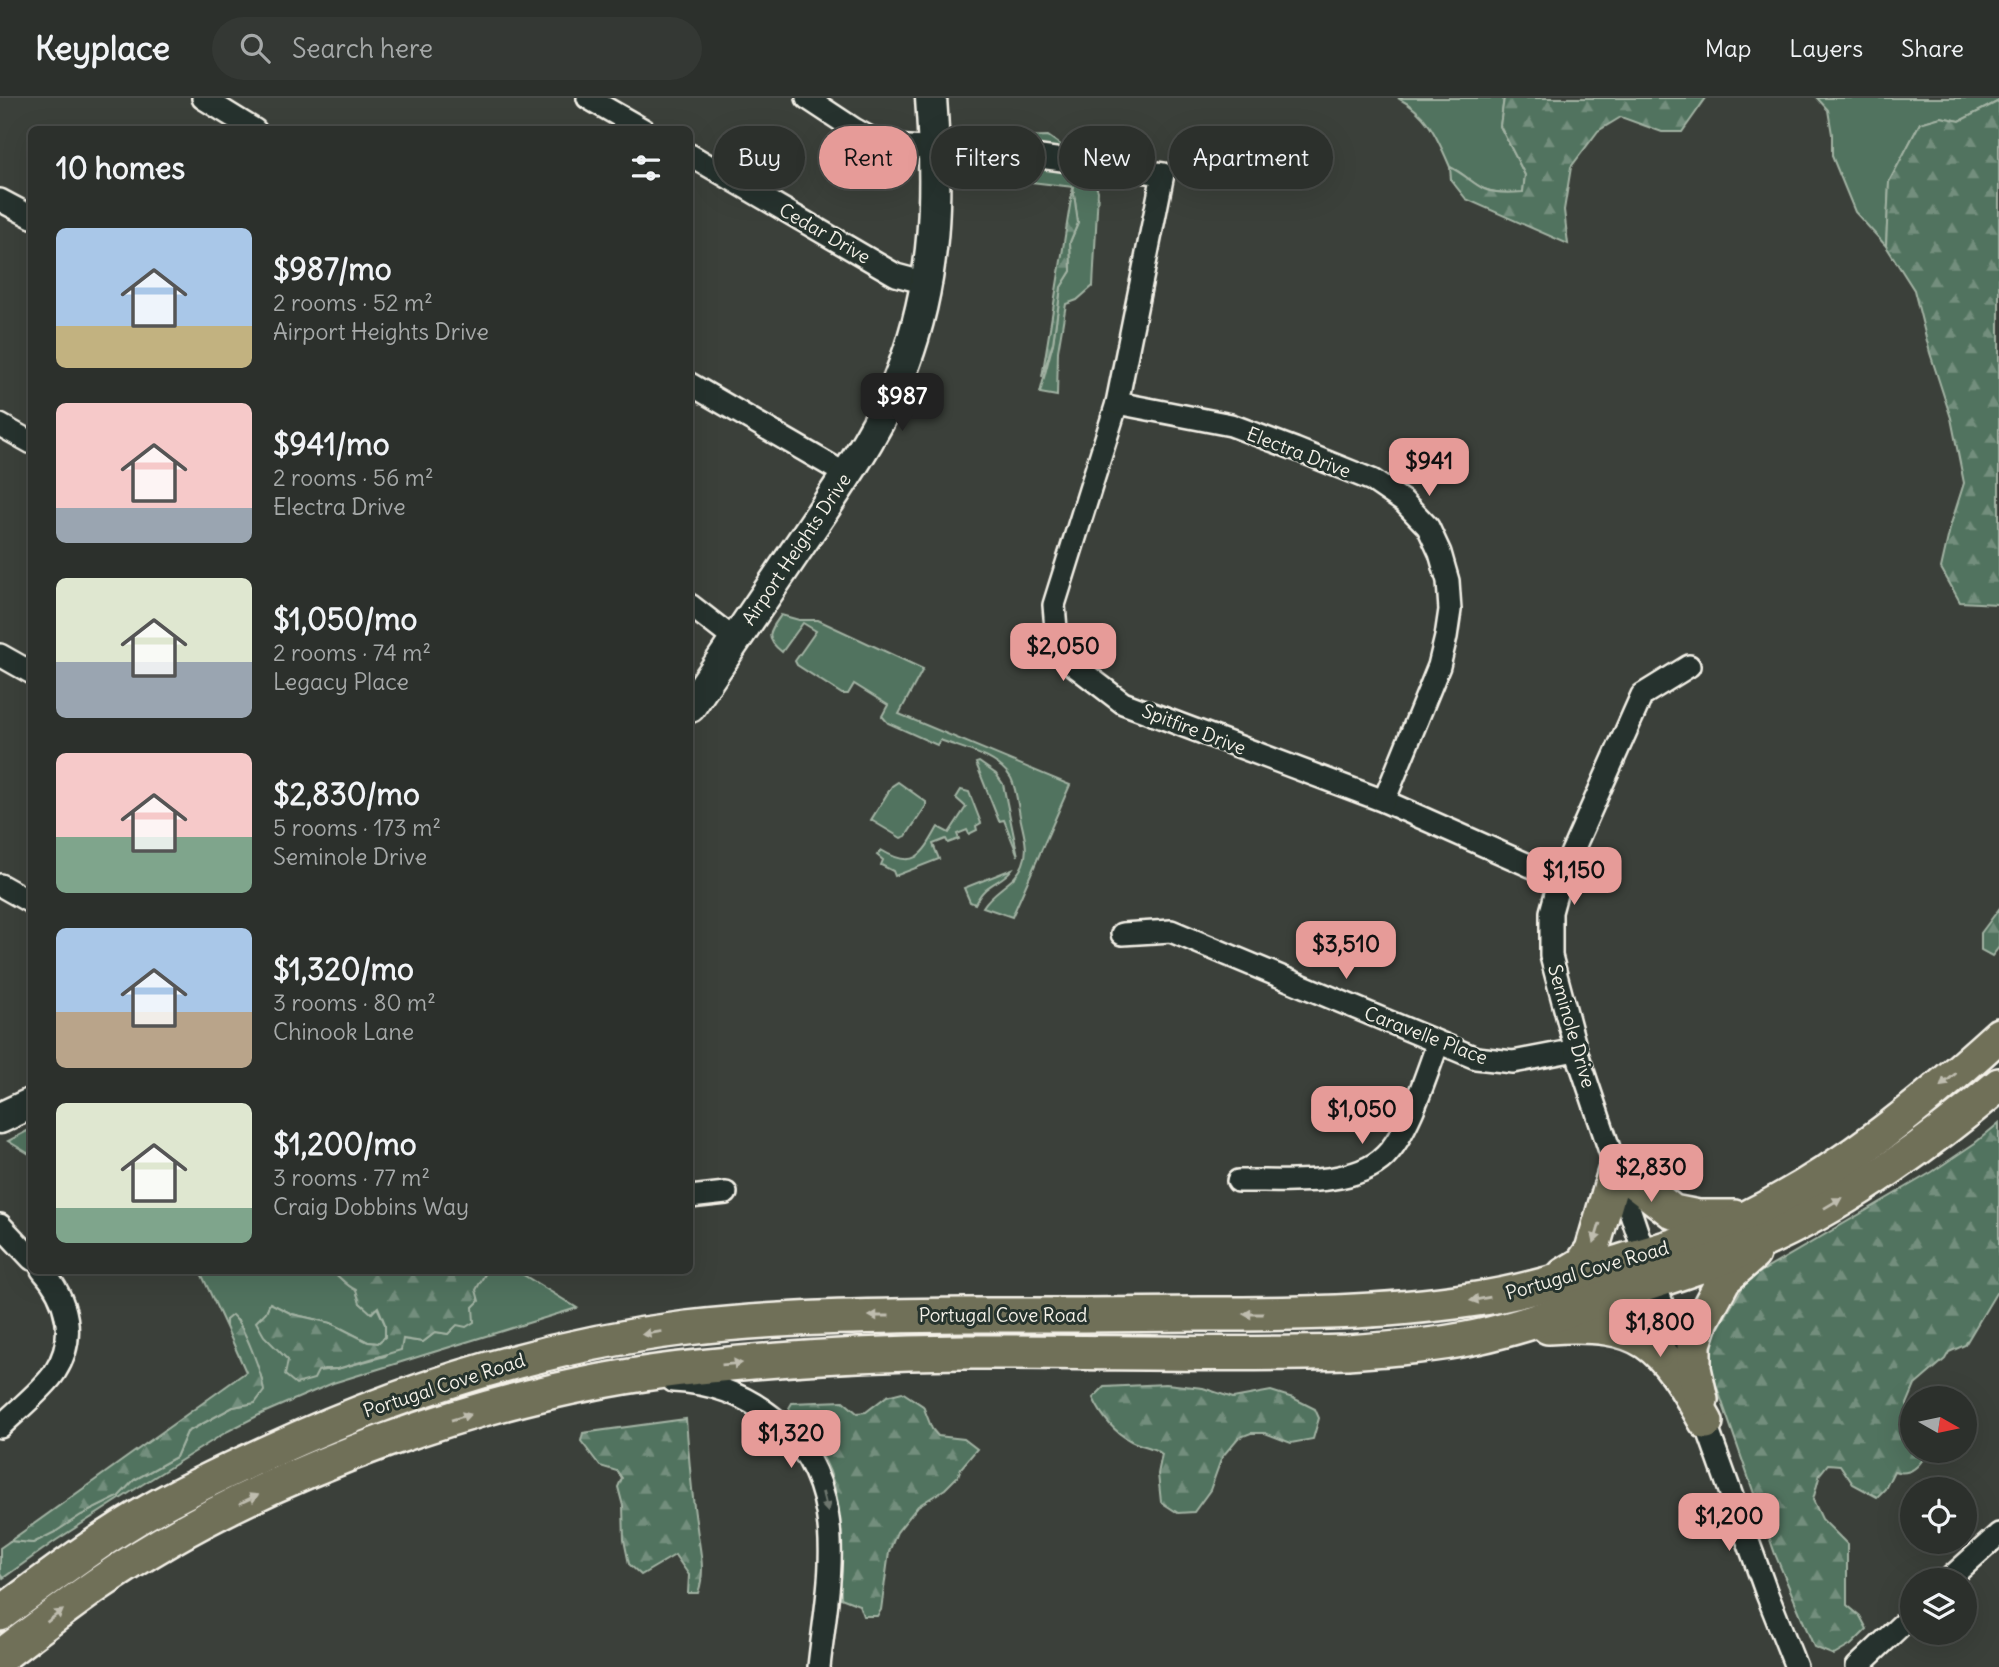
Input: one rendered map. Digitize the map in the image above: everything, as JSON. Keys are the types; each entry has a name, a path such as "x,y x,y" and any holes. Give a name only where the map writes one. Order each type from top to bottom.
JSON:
{"main road":[{"name":"Portugal Cove Road","path":"1761,1227 1786,1196 1897,1122 1999,1035"},
{"name":"Portugal Cove Road","path":"0,1657 98,1584 159,1546 225,1510 364,1449 498,1406 618,1379 696,1367 960,1352 1346,1352 1475,1337 1511,1329 1650,1268 1847,1194 1930,1141 1999,1085"},
{"path":"1547,1285 1582,1264 1592,1251 1616,1168 1673,1212 1761,1227 1724,1279 1702,1320 1695,1344 1694,1368 1706,1422"},
{"name":"Portugal Cove Road","path":"0,1614 97,1544 150,1510 204,1482 340,1420 416,1391 558,1350 683,1328 859,1316 1268,1314 1382,1310 1475,1300 1650,1268"},
{"path":"1511,1329 1586,1325 1631,1334 1661,1353 1681,1377 1706,1422"}],"street":[{"path":"203,98 249,126"},
{"path":"588,98 637,126"},
{"path":"807,98 872,139 894,146 931,148"},
{"name":"Airport Heights Drive","path":"931,98 933,126"},
{"name":"Cedar Drive","path":"693,157 896,275 926,283"},
{"name":"Spitfire Drive","path":"1045,158 1163,174 1117,403 1054,605 1056,629 1067,660 1123,703 1384,801 1560,879"},
{"name":"Airport Heights Drive","path":"693,703 847,475 875,430 891,397 913,338 926,283 934,229 934,189"},
{"path":"0,200 28,215"},
{"path":"693,386 847,475"},
{"name":"Electra Drive","path":"1117,403 1231,425 1308,454 1372,480 1404,502 1428,527 1440,552 1448,581 1450,610 1439,666 1384,801"},
{"path":"0,425 28,441"},
{"path":"693,607 735,640"},
{"path":"0,655 28,671"},
{"name":"Seminole Drive","path":"1689,666 1642,695 1560,879 1551,912 1551,956 1576,1050 1650,1268 1767,1594 1796,1667"},
{"path":"0,885 28,901"},
{"name":"Caravelle Place","path":"1122,934 1171,931 1476,1058 1499,1062 1524,1061 1576,1050"},
{"path":"1238,1181 1325,1179 1352,1175 1385,1157 1401,1134 1438,1043"},
{"path":"0,1118 28,1104"},
{"path":"693,1197 726,1193"},
{"path":"0,1225 28,1255"},
{"path":"0,1427 54,1374 64,1353 68,1332 67,1313 59,1294 45,1274"},
{"path":"618,1379 693,1382 731,1391 776,1419 796,1441 820,1484 827,1511 829,1564 819,1667"},
{"path":"1961,1568 1999,1534"},
{"path":"1857,1667 1900,1626"}],"green space":[{"path":"1398,98 1504,98 1500,126 1525,175 1523,193 1484,189 1450,167 1436,136 1424,119"},
{"path":"1504,98 1706,98 1682,132 1662,132 1621,117 1598,131 1571,167 1564,210 1568,244 1466,199 1451,180 1450,167 1488,191 1523,192 1525,175 1500,126"},
{"path":"1817,98 1999,98 1999,101 1960,121 1941,117 1920,123 1889,182 1886,246 1855,212 1832,156 1828,110"},
{"path":"1999,101 1997,604 1960,602 1941,568 1964,483 1951,418 1930,353 1914,290 1886,246 1889,182 1920,123 1941,117 1960,121"},
{"path":"1045,136 1059,144 1059,185 1045,184"},
{"path":"1073,189 1097,189 1093,286 1077,300 1066,304 1058,351 1057,396 1040,393 1053,343 1061,287 1071,271 1070,242 1078,223"},
{"path":"1073,189 1078,223 1070,242 1071,271 1061,287 1053,343 1042,377"},
{"path":"781,615 799,620 818,620 923,669 899,714 1070,785 1012,917 983,907 1020,871 1025,859 1025,837 1016,793 1005,770 979,754 940,740 937,745 888,723 882,716 888,705 854,684 848,694 842,694 797,665 795,661 816,631 803,623 782,652 773,643 770,635"},
{"path":"979,762 996,774 1003,784 1018,856 1004,820 999,821 976,763"},
{"path":"898,782 926,802 906,836 901,838 871,820 892,786"},
{"path":"961,790 969,792 981,823 976,826 977,830 969,834 967,830 957,834 959,839 948,843 946,839 933,844 939,859 895,876 893,871 881,865 883,860 877,855 881,850 892,856 909,859 922,852 938,827 949,833 966,807 956,798"},
{"path":"1012,869 984,891 975,904 970,902 964,888"},
{"path":"1999,909 1999,947 1992,956 1981,950 1981,933"},
{"path":"1999,1123 1999,1292 1965,1345 1949,1352 1945,1359 1915,1386 1900,1386 1900,1463 1919,1464 1912,1470 1894,1471 1885,1489 1877,1497 1853,1484 1840,1465 1828,1464 1820,1474 1813,1500 1822,1519 1847,1544 1847,1605 1860,1616 1867,1629 1851,1645 1834,1655 1814,1647 1775,1554 1711,1370 1713,1337 1747,1280 1932,1172"},
{"path":"28,1131 28,1153 8,1141"},
{"path":"201,1274 335,1274 356,1290 360,1303 372,1313 377,1307 385,1324 385,1337 378,1343 368,1342 331,1323 292,1314 270,1303 266,1312 318,1371 337,1369 385,1356 403,1339 423,1342 436,1332 448,1334 473,1307 475,1290 485,1274 522,1274 577,1308 333,1383 263,1413 228,1431 140,1486 3,1578 0,1574 0,1548 10,1541 33,1543 118,1497 134,1480 176,1457 187,1432 233,1407 255,1403 262,1379 238,1320 226,1320 226,1327"},
{"path":"335,1274 485,1274 476,1290 479,1301 473,1307 474,1322 466,1327 457,1325 448,1334 436,1332 423,1342 403,1339 401,1350 337,1369 324,1369 318,1371 314,1379 296,1384 285,1375 288,1360 264,1336 256,1322 266,1312 270,1303 292,1314 331,1323 368,1342 378,1343 385,1337 385,1324 378,1307 371,1313 360,1303 356,1290"},
{"path":"232,1315 247,1339 263,1383 264,1391 255,1403 233,1407 187,1432 176,1457 134,1480 118,1497 33,1543 10,1541 246,1372 226,1327 226,1320"},
{"path":"1166,1384 1203,1388 1233,1398 1271,1391 1293,1398 1315,1409 1319,1418 1313,1439 1291,1443 1265,1433 1251,1433 1238,1438 1222,1457 1210,1490 1194,1512 1178,1513 1161,1502 1158,1474 1162,1454 1119,1433 1104,1417 1093,1398 1104,1387"},
{"path":"902,1392 923,1406 932,1429 938,1436 964,1439 977,1449 961,1468 958,1476 945,1489 918,1506 897,1532 889,1552 881,1610 877,1616 863,1616 859,1605 841,1598 839,1511 832,1477 821,1454 789,1408 792,1403 843,1401 857,1413 866,1412 887,1396"},
{"path":"686,1419 693,1501 702,1561 698,1593 688,1593 689,1575 675,1555 641,1575 629,1564 624,1540 623,1506 618,1487 622,1478 617,1471 600,1466 581,1441 583,1433"}]}
